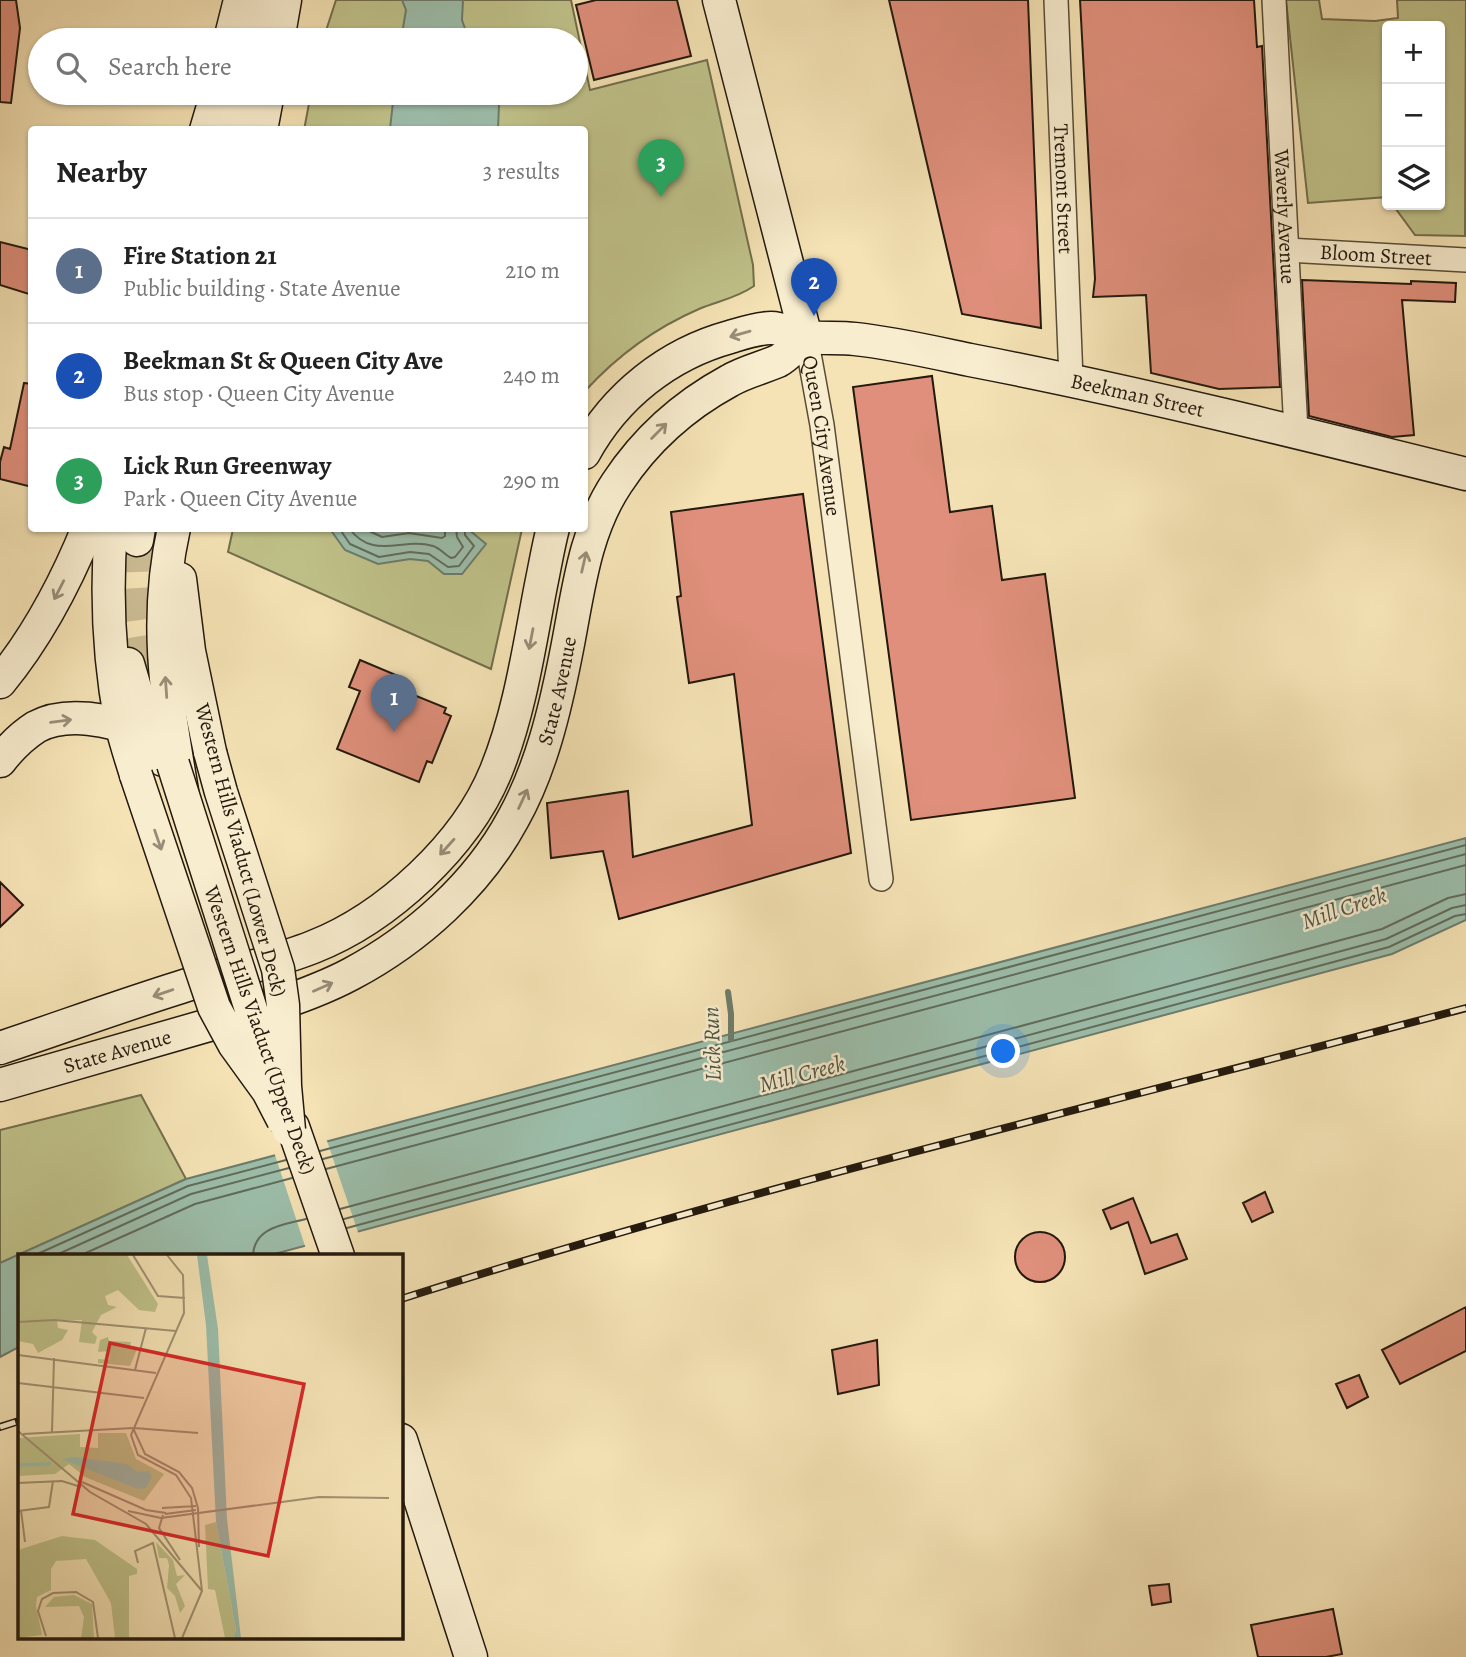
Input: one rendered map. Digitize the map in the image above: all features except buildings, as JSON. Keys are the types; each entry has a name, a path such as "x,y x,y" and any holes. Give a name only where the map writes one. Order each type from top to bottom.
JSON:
{"main road":[{"path":"240,0 249,28"},
{"path":"258,28 273,0"},
{"path":"261,28 285,0"},
{"name":"Queen City Avenue","path":"719,0 806,337"},
{"path":"208,126 217,105"},
{"path":"225,105 229,126"},
{"path":"262,126 266,105"},
{"path":"588,446 601,425 635,389 664,366 690,351 729,337 773,328 806,337"},
{"name":"Beekman Street","path":"806,337 874,342 1071,379 1466,474"},
{"name":"State Avenue","path":"0,1085 268,1008 311,992 351,974 388,952 425,924 464,887 495,849 528,789 552,716 583,563 592,532 617,484 648,443 684,410 732,379 780,359 806,337"},
{"path":"0,682 15,664 47,612 86,532"},
{"path":"109,580 129,532"},
{"name":"State Avenue","path":"0,1048 181,987 314,947 375,913 416,879 458,836 496,772 521,689 553,532"},
{"name":"Western Hills Viaduct (Lower Deck)","path":"175,538 189,651 210,752 278,969 283,1005 289,1130"},
{"name":"Western Hills Viaduct (Upper Deck)","path":"175,538 164,586 163,633 168,711 184,803"},
{"name":"Western Hills Viaduct (Lower Deck)","path":"109,580 112,657 122,724 136,775 214,1007 234,1044 268,1091 289,1130 334,1254"},
{"name":"Western Hills Viaduct (Upper Deck)","path":"109,580 138,698 184,803 334,1254"},
{"path":"5,755 39,726 60,720 81,719 122,724 164,753 289,1130"},
{"path":"402,1443 469,1657"},
{"path":"402,1453 469,1657"}],"street":[{"name":"Tremont Street","path":"1056,0 1071,379"},
{"name":"Waverly Avenue","path":"1274,0 1296,432"},
{"name":"Bloom Street","path":"1287,250 1466,260"},
{"name":"Queen City Avenue","path":"806,337 821,417 881,880"}],"green space":[{"path":"336,0 571,0 577,28 327,28"},
{"path":"1286,0 1319,0 1322,19 1375,21 1398,18 1397,0 1466,0 1465,236 1415,235 1397,210 1445,210 1445,21 1382,21 1382,197 1308,203"},
{"path":"707,60 753,265 754,286 706,306 652,334 610,366 588,388 588,126 305,126 309,105 588,105 588,81 590,90"},
{"path":"232,532 521,532 491,669 228,552"},
{"path":"141,1095 186,1179 0,1263 0,1130"}],"water":[{"path":"402,0 463,0 462,20 465,28 403,28 406,10"},
{"path":"393,105 499,105 498,126 390,126"},
{"path":"332,532 472,532 486,544 462,574 444,574 428,561 410,559 378,564 345,550"},
{"name":"Mill Creek","path":"1466,838 1466,920 1392,954 274,1254 20,1254 186,1179"},
{"path":"18,1255 18,1348 0,1357 0,1263"}],"pier":[{"path":"326,1138 359,1235 306,1249 274,1152"}],"waterway":[{"name":"Lick Run","path":"728,992 731,1039"}],"tunnel":[{"path":"137,540 137,585 142,630 161,718"}],"railway":[{"path":"402,1299 533,1258 798,1183 1466,1008"},
{"path":"0,1427 18,1421"}],"place":[{"name":"Lick Run Greenway","path":"661,197"},
{"name":"Beekman St & Queen City Ave","path":"814,316"},
{"name":"Fire Station 21","path":"394,732"}]}
